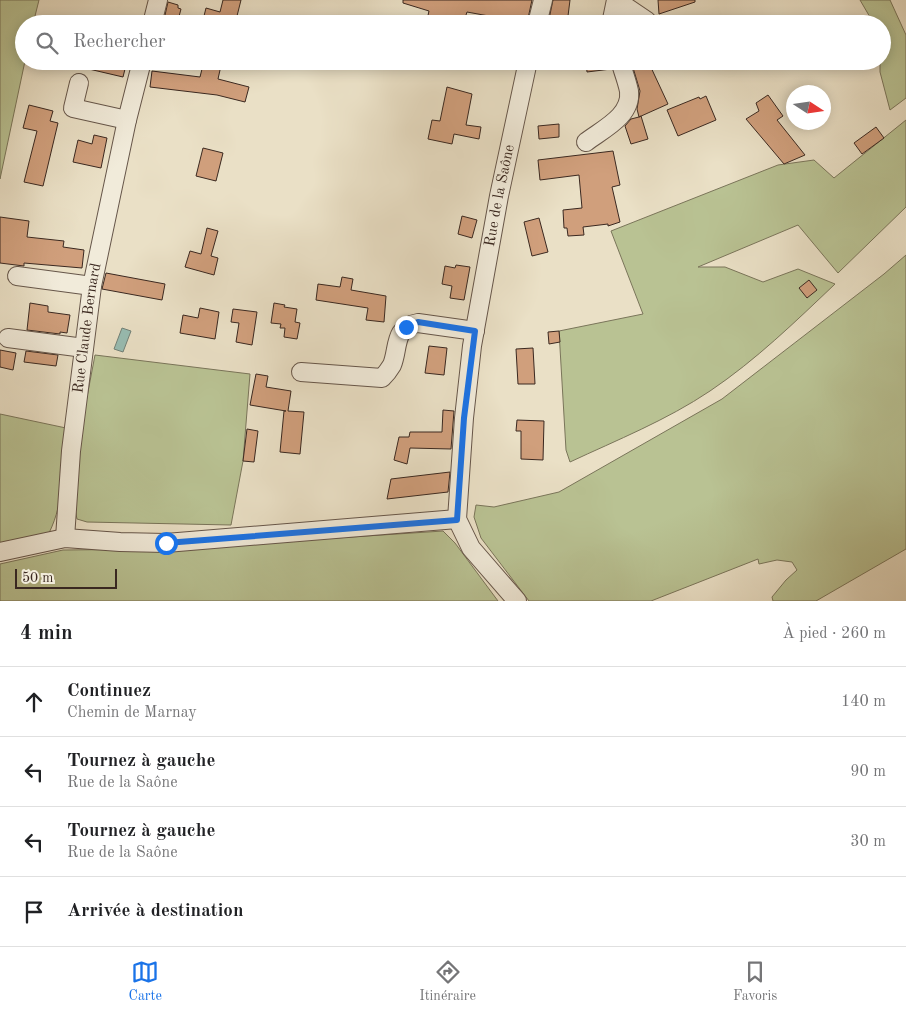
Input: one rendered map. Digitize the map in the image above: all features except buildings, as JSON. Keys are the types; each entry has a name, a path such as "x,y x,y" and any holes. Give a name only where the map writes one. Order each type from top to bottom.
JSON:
{"street":[{"path":"154,15 158,0"},
{"path":"539,15 543,0"},
{"path":"613,15 616,0 638,15"},
{"name":"Rue Claude Bernard","path":"65,538 71,451 92,286 127,120 140,70"},
{"name":"Rue de la Saône","path":"457,520 464,418 475,331 499,196 526,70"},
{"path":"586,142 622,115 629,102 629,91 623,70"},
{"path":"79,83 73,108 127,120"},
{"path":"17,276 92,286"},
{"path":"301,372 382,378 393,363 397,340 406,327 411,324 418,322 475,331"},
{"path":"8,338 84,348"},
{"path":"0,552 65,538 166,543 457,520 471,548 517,601"}],"green space":[{"path":"0,0 39,0 35,15 15,15 15,70 23,70 0,179"},
{"path":"860,0 890,0 906,35 906,98 890,110 880,70 891,70 891,15 869,15"},
{"path":"906,120 906,207 838,273 798,225 698,267 725,267 763,282 798,269 835,284 759,354 710,391 624,438 570,462 566,450 559,331 643,314 611,231 778,165 814,160 834,178"},
{"path":"906,255 906,549 816,601 773,601 772,597 797,570 792,562 777,560 759,564 758,559 651,601 529,601 481,538 474,517 476,505 494,507 559,492 722,399"},
{"path":"95,355 250,374 243,461 231,525 87,522 77,519 74,504 83,418"},
{"path":"0,414 66,428 61,495 49,533 0,546"},
{"path":"443,531 455,543 498,601 0,601 0,564 63,550 167,549"}],"water":[{"path":"122,328 131,331 123,352 114,349"}],"route":[{"path":"166,543 457,520 464,418 475,331 418,322 406,327"}]}
